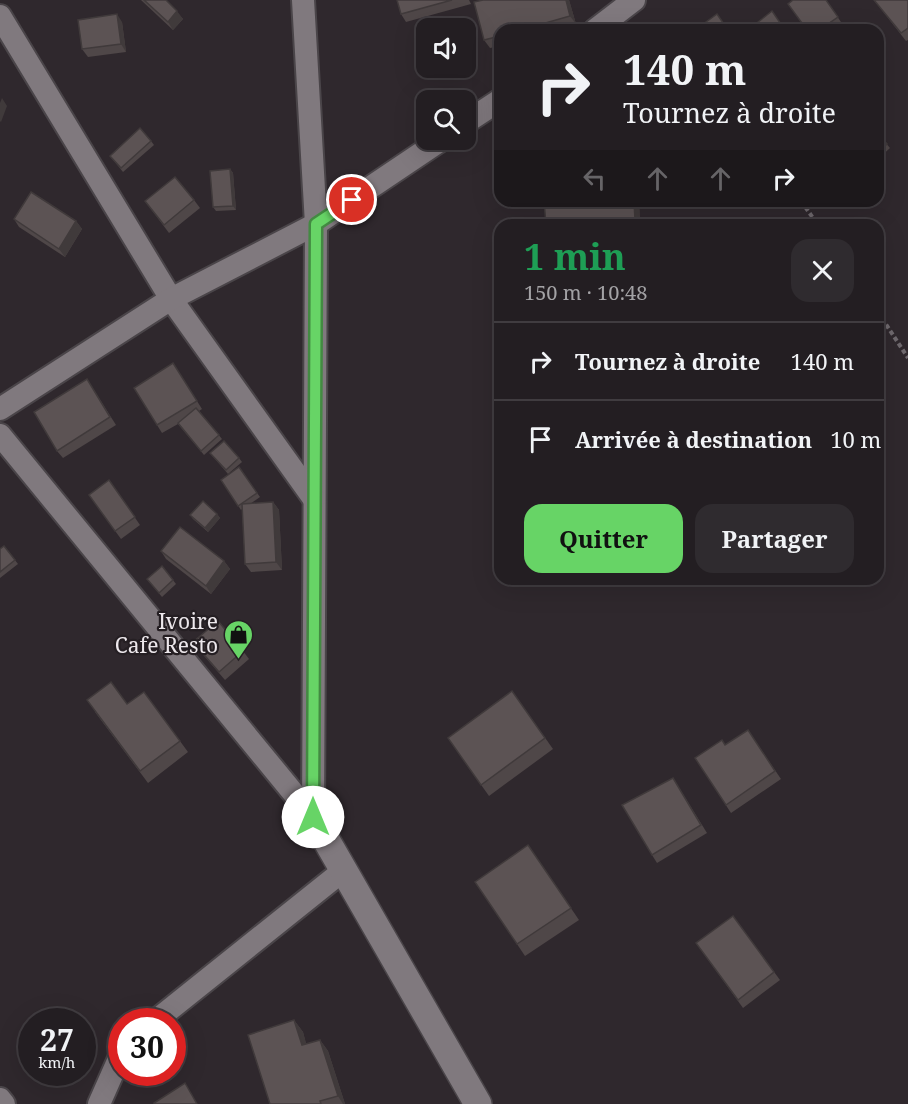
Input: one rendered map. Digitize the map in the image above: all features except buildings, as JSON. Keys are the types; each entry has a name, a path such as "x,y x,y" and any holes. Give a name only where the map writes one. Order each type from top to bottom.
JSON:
{"street":[{"path":"303,0 316,224 313,817"},
{"path":"603,24 634,0"},
{"path":"0,16 171,299 315,500"},
{"path":"476,116 494,104"},
{"path":"0,409 171,299 316,224 426,150"},
{"path":"0,435 313,817 478,1104"},
{"path":"172,1008 344,870"},
{"path":"99,1104 108,1084"},
{"path":"0,1099 4,1104"}],"path":[{"path":"884,321 908,358"}],"place":[{"name":"Ivoire Cafe Resto","path":"239,660"}],"route":[{"path":"313,817 316,224 352,200"}]}
